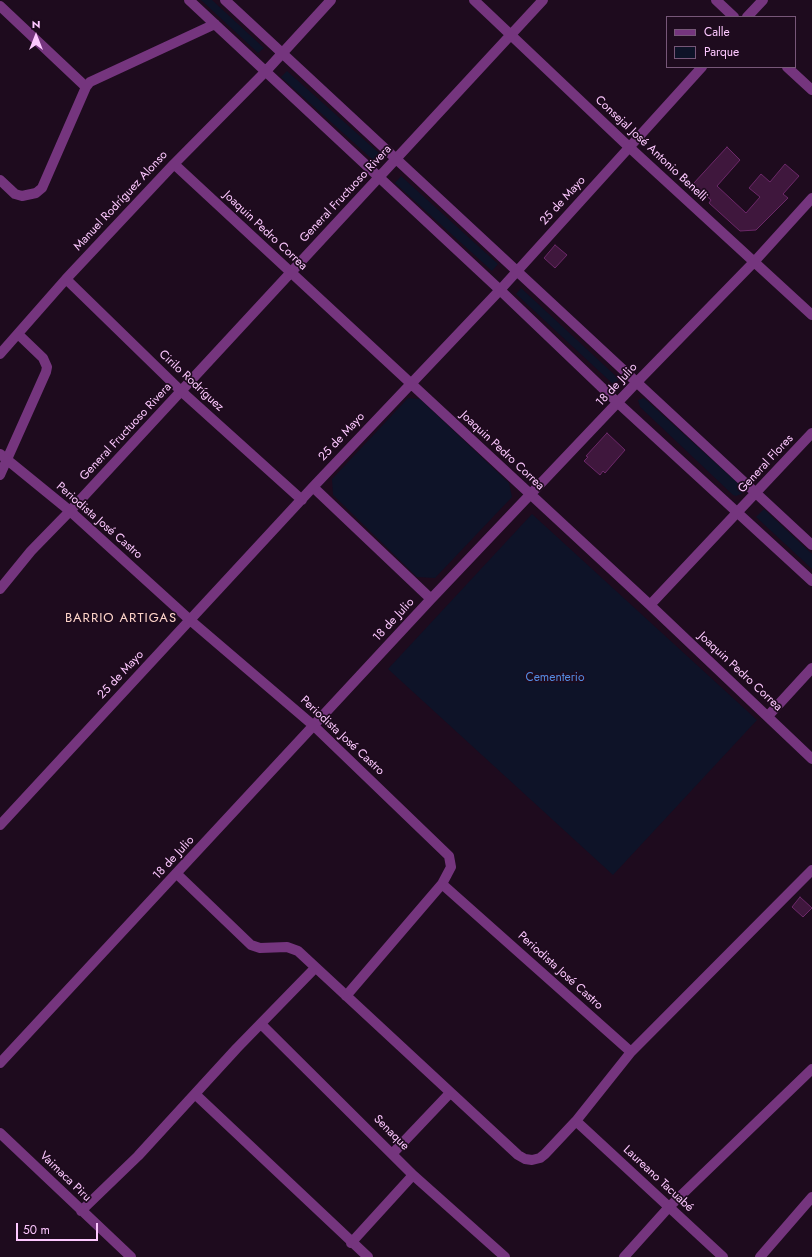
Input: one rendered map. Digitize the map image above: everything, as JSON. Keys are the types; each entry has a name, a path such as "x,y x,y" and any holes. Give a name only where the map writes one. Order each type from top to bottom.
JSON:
{"street":[{"path":"189,0 500,290 618,403 739,512 812,581"},
{"path":"225,0 518,270 812,545"},
{"name":"Manuel Rodríguez Alonso","path":"0,354 66,279 174,164 266,71 331,0"},
{"name":"Consejal José Antonio Benelli","path":"474,0 512,34 629,147 812,315"},
{"name":"General Fructuoso Rivera","path":"0,588 31,551 70,511 543,0"},
{"path":"716,0 733,16"},
{"path":"748,16 763,0"},
{"path":"0,6 86,87"},
{"path":"0,180 15,194 22,196 36,193 42,188 86,87 90,82 215,24"},
{"name":"25 de Mayo","path":"0,825 313,487 500,290 701,68"},
{"path":"788,68 812,90"},
{"name":"Joaquin Pedro Correa","path":"174,164 650,605 768,716 812,760"},
{"name":"18 de Julio","path":"0,1063 431,599 637,382 754,262 812,198"},
{"name":"Cirilo Rodríguez","path":"66,279 181,391 302,500"},
{"path":"0,474 3,456 46,372 47,367 43,358 18,334"},
{"name":"General Flores","path":"650,605 812,433"},
{"name":"Periodista José Castro","path":"3,456 70,511 190,620 314,726 449,856 451,867 442,884 631,1052"},
{"path":"313,487 431,599"},
{"path":"768,716 812,668"},
{"path":"177,874 251,945 260,948 287,948 298,951 450,1093 525,1159 532,1160 540,1158 576,1121 631,1052 812,870"},
{"path":"346,996 442,884"},
{"path":"81,1211 138,1156 194,1094 315,968"},
{"name":"Senaque","path":"261,1024 393,1153 413,1175 505,1257"},
{"path":"624,1257 669,1207 812,1071"},
{"path":"393,1153 450,1093"},
{"path":"194,1094 351,1243 361,1255"},
{"name":"Laureano Tacuabé","path":"576,1121 723,1257"},
{"name":"Vaimaca Piru","path":"0,1133 131,1257"},
{"path":"351,1243 413,1175"},
{"path":"760,1257 812,1197"}],"green space":[{"path":"201,0 212,0 264,48 258,53"},
{"path":"287,71 379,153 373,160 281,77"},
{"path":"401,176 498,264 492,271 395,183"},
{"path":"521,288 619,379 614,385 516,294"},
{"path":"408,398 420,399 509,483 512,497 435,578 417,577 333,495 332,479"},
{"path":"644,398 742,487 743,492 736,496 733,495 640,407 638,400"},
{"path":"764,509 812,554 812,569 756,517"},
{"name":"Cementerio","path":"532,514 757,720 613,875 388,669"}],"building":[{"path":"727,147 740,160 717,186 746,213 760,197 749,188 761,174 770,182 785,164 799,176 783,194 788,198 756,230 740,231 709,203 711,200 693,184"},
{"path":"555,245 567,255 555,268 544,258"},
{"path":"607,433 625,450 605,473 603,471 600,475 584,461 588,457 586,456"},
{"path":"800,897 812,908 803,917 792,907"}],"district":[{"name":"BARRIO ARTIGAS","path":"121,619"}]}
